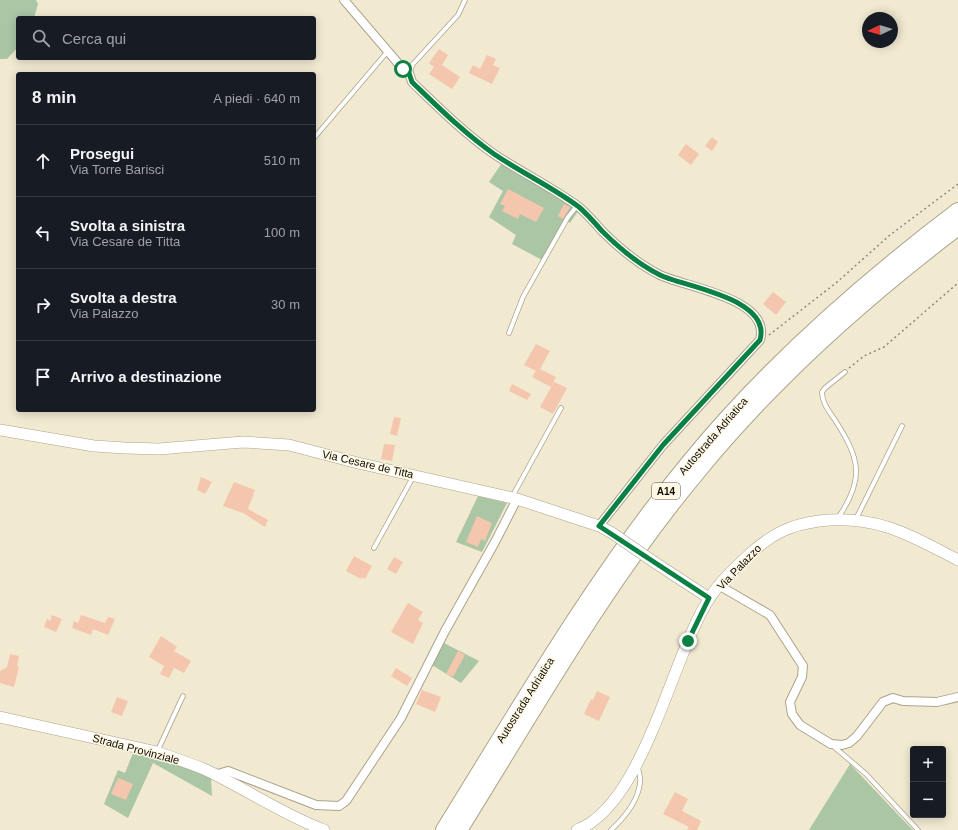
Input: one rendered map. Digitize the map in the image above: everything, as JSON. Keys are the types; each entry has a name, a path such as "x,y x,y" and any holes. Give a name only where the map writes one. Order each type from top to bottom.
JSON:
{"highway":[{"name":"Autostrada Adriatica","path":"444,830 597,587 638,528 688,463 756,386 829,316 894,261 958,212"},
{"name":"Autostrada Adriatica","path":"459,830 607,594 698,470 766,395 814,347 872,295 958,227"}],"street":[{"path":"344,0 403,69 409,73 412,82 468,133 494,153 577,206 624,252 643,266 661,276 716,292 740,304 755,318 760,326 762,334 761,338 663,445 599,526"},
{"name":"Via Cesare de Titta","path":"0,430 94,446 125,448 159,449 243,442 289,444 515,498 599,526 612,533 709,598"},
{"path":"214,775 228,771 242,775 316,805 338,806 346,801 401,718 445,631 495,542 515,498"},
{"name":"Via Palazzo","path":"578,830 600,818 620,794 637,765 688,641 709,598 735,568 768,538 800,523 838,519 856,519 893,528 958,560"},
{"path":"720,586 770,615 803,666 802,677 790,702 792,714 800,725 831,744 842,745 849,743 857,736 883,702 893,698 903,701 937,702 958,697"},
{"name":"Strada Provinziale","path":"0,717 157,752 214,775 280,811 324,830"}],"lane":[{"path":"409,73 413,64 458,15 465,0"},
{"path":"316,136 388,51"},
{"path":"509,333 524,297 568,217 577,206"},
{"path":"838,519 850,501 854,491 856,473 854,457 846,438 825,404 822,392 845,372"},
{"path":"515,498 561,408"},
{"path":"856,519 902,426"},
{"path":"374,548 414,475"},
{"path":"157,752 183,696"},
{"path":"831,744 866,774 918,830"},
{"path":"611,830 622,820 634,799 641,782 637,765"}],"path":[{"path":"761,338 769,335 788,321 836,283 890,235 958,184"},
{"path":"845,372 864,356 884,347 958,282"}],"green space":[{"path":"0,0 36,0 38,4 35,16 16,16 16,49 7,59 0,59"},
{"path":"502,163 579,210 570,223 565,220 542,260 512,244 516,235 489,217 503,191 489,182"},
{"path":"478,496 507,503 482,552 456,542"},
{"path":"442,642 479,661 461,683 432,665"},
{"path":"133,753 139,756 140,753 211,778 212,796 153,763 128,818 104,804 118,770 125,773"},
{"path":"850,764 905,822 913,830 809,830"}],"building":[{"path":"439,49 448,55 442,65 460,77 452,89 429,74 434,67 429,63"},
{"path":"487,55 496,59 493,65 500,68 492,84 469,73 473,65 480,69"},
{"path":"712,137 718,142 712,151 705,146"},
{"path":"686,144 699,154 691,165 678,155"},
{"path":"508,189 544,208 536,222 520,214 518,219 502,211 505,206 500,204"},
{"path":"564,204 570,207 563,219 558,216"},
{"path":"773,292 786,302 776,315 763,304"},
{"path":"536,344 550,351 540,369 556,377 551,387 532,377 536,371 524,365"},
{"path":"554,382 567,388 553,414 540,407"},
{"path":"512,384 531,394 527,400 509,391"},
{"path":"394,417 401,418 397,436 390,434"},
{"path":"384,444 395,445 392,461 381,459"},
{"path":"201,477 212,482 205,494 197,490"},
{"path":"234,482 255,490 248,509 268,520 265,527 243,513 223,506"},
{"path":"477,516 492,523 485,541 481,539 478,547 466,542"},
{"path":"354,556 372,566 365,579 362,577 361,579 346,571"},
{"path":"394,557 403,562 396,574 387,569"},
{"path":"408,603 423,612 418,620 423,623 413,644 391,632"},
{"path":"52,615 62,619 56,632 44,627 47,619 50,621"},
{"path":"81,615 105,623 108,617 115,619 108,635 93,629 91,635 72,628 74,621 78,623"},
{"path":"161,636 177,647 174,651 191,661 184,673 174,668 169,678 160,674 164,666 149,657"},
{"path":"458,651 465,655 453,677 446,674"},
{"path":"10,654 19,656 17,666 19,667 14,687 0,683 0,671 7,667"},
{"path":"396,668 412,678 407,686 391,676"},
{"path":"422,690 441,697 435,712 416,704"},
{"path":"597,691 610,697 599,721 584,714 591,699 593,700"},
{"path":"117,697 128,701 122,716 111,712"},
{"path":"118,778 133,784 126,800 111,794"},
{"path":"675,792 688,799 682,811 701,821 697,830 687,830 689,827 663,814"}],"route":[{"path":"403,69 409,73 412,82 468,133 494,153 564,196 581,209 624,252 643,266 661,276 716,292 740,304 755,318 760,326 762,334 760,340 712,390 663,445 599,526 612,533 709,598 688,641"}]}
